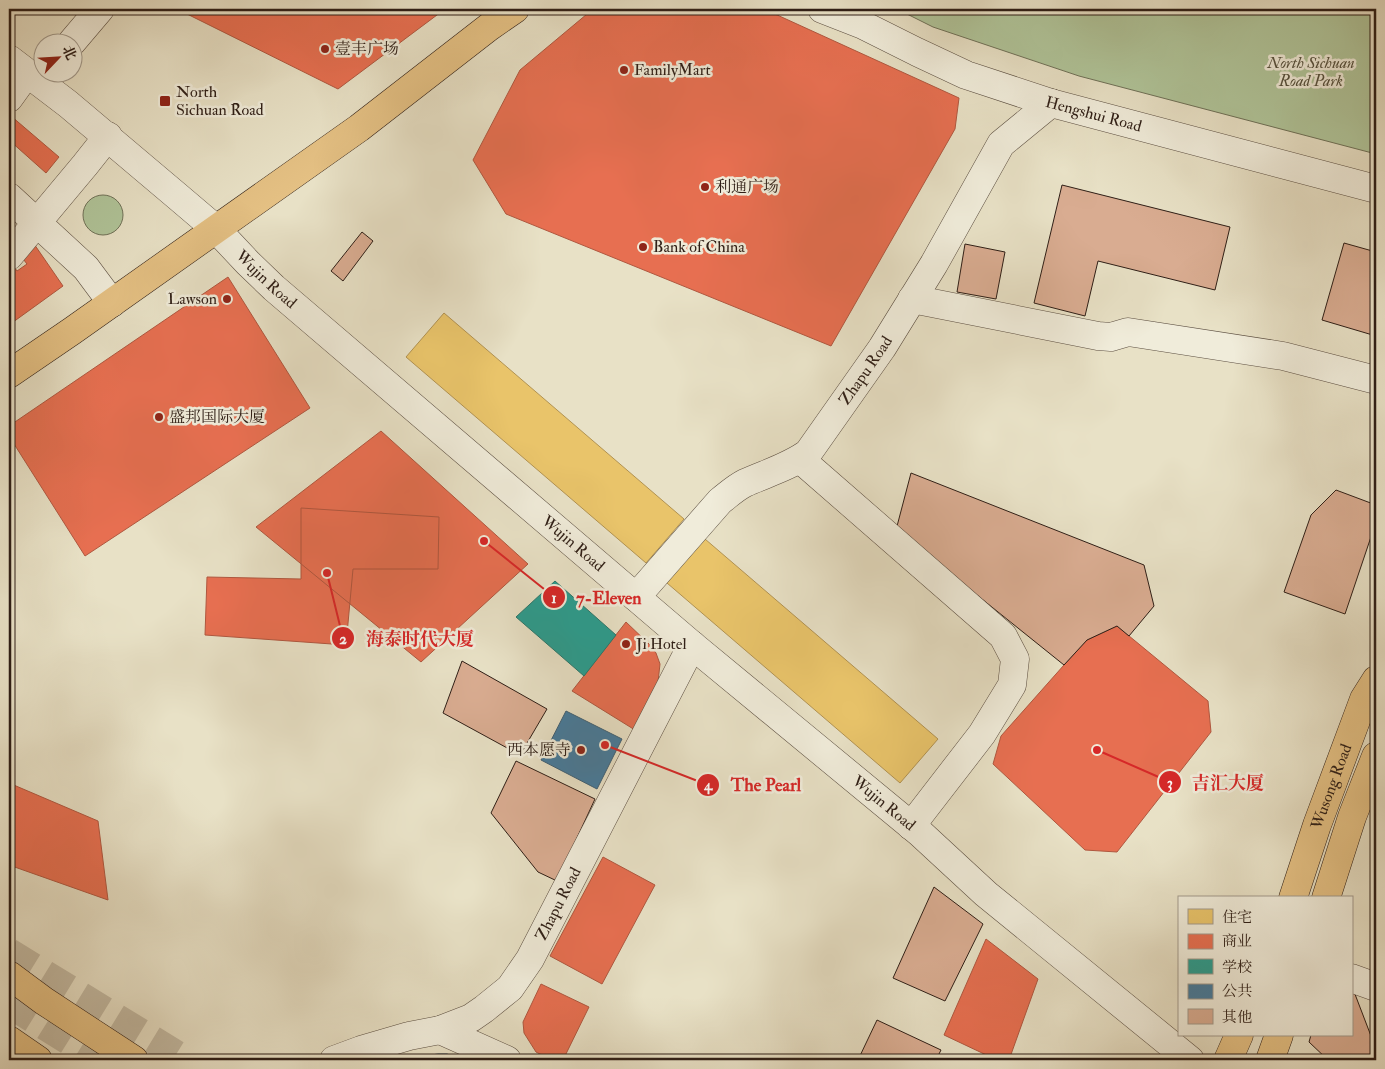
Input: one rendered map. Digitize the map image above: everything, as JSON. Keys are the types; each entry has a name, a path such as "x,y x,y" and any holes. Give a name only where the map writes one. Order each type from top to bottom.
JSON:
{"main road":[{"path":"9,374 216,230 358,128 515,9"},
{"name":"Wusong Road","path":"1294,896 1317,825 1364,699 1376,680"},
{"name":"Wusong Road","path":"1327,896 1352,817 1376,756"},
{"path":"9,975 44,1001 134,1060"},
{"path":"1228,1060 1240,1036"},
{"path":"1270,1060 1279,1036"},
{"path":"9,1040 36,1060"}],"street":[{"path":"80,32 100,9"},
{"name":"Hengshui Road","path":"822,9 863,25 958,71 1051,103 1376,189"},
{"path":"9,98 30,72"},
{"name":"Wujin Road","path":"30,72 108,136 216,230 274,288 692,645 911,826 986,894 1190,1060"},
{"name":"Zhapu Road","path":"636,597 720,501 744,484 781,469 808,453 882,348 934,264 1001,144 1051,103"},
{"path":"9,256 108,136"},
{"path":"9,197 86,268 112,303"},
{"path":"912,299 1098,336 1111,337 1128,332 1257,350 1376,380"},
{"path":"800,459 1003,636 1015,659 1012,685 982,734 911,826"},
{"name":"Zhapu Road","path":"334,1060 380,1044 440,1030 457,1024 484,1009 504,993 520,975 530,960 692,645"},
{"path":"1352,978 1376,987"},
{"path":"440,1030 507,1060"}],"green space":[{"name":"North Sichuan Road Park","path":"897,9 1376,9 1376,154 1079,76 933,27"},
{"path":"107,195 114,198 120,204 123,215 122,223 114,232 107,235 99,235 92,232 84,223 83,211 86,204 95,196"}],"building: 住宅":[{"path":"444,313 684,519 646,563 406,357"},
{"path":"698,533 938,739 900,783 660,577"}],"building: 商业":[{"name":"壹丰广场","path":"177,9 445,9 338,89"},
{"name":"利通广场","path":"593,9 764,9 959,98 955,129 831,346 506,214 473,160 520,70"},
{"path":"11,116 59,157 46,173 9,140 9,119"},
{"path":"32,241 63,286 9,325 9,262 17,271 27,264 17,251"},
{"name":"盛邦国际大厦","path":"228,277 310,408 85,556 9,436 9,426"},
{"path":"381,431 528,564 421,662 256,527"},
{"path":"301,508 439,517 438,569 353,569 346,645 205,635 207,577 301,579"},
{"path":"626,622 649,644 656,653 660,664 658,682 635,730 572,691"},
{"path":"1117,626 1208,701 1211,732 1117,852 1085,850 993,764 1001,736 1064,665 1087,640"},
{"path":"9,783 98,821 108,900 9,865"},
{"path":"603,857 655,885 602,984 550,956"},
{"path":"986,939 1038,979 1009,1060 997,1060 944,1035"},
{"path":"541,984 589,1007 563,1060 552,1060 536,1052 524,1033 523,1022"}],"building: 学校":[{"path":"555,581 616,635 584,676 516,617"}],"building: 公共":[{"name":"西本愿寺","path":"566,711 622,739 597,789 541,760"},
{"path":"438,1054 447,1054 466,1060 420,1060"}],"building: 其他":[{"path":"1062,185 1230,227 1215,290 1098,261 1085,316 1034,303"},
{"path":"362,232 373,241 343,281 331,271"},
{"path":"1344,243 1376,252 1376,336 1322,320"},
{"path":"965,244 1005,252 996,299 957,292"},
{"path":"911,473 1144,565 1154,606 1129,636 1117,626 1087,640 1064,665 896,530"},
{"path":"1336,490 1376,505 1376,522 1345,614 1284,592 1311,515"},
{"path":"462,661 547,709 520,755 443,713"},
{"path":"516,761 595,799 557,881 538,872 491,813"},
{"path":"934,887 983,924 945,1001 893,978"},
{"path":"1352,988 1376,1049 1376,1060 1328,1060 1309,1042 1311,1036 1352,1036"},
{"path":"877,1020 941,1050 936,1060 858,1060"}],"tunnel":[{"path":"9,952 186,1060"},
{"path":"9,1004 99,1060"}],"place":[{"name":"壹丰广场","path":"325,49"},
{"name":"FamilyMart","path":"624,70"},
{"name":"North Sichuan Road","path":"165,101"},
{"name":"利通广场","path":"705,187"},
{"name":"Bank of China","path":"643,247"},
{"name":"Lawson","path":"227,299"},
{"name":"盛邦国际大厦","path":"159,417"},
{"name":"7-Eleven","path":"484,541"},
{"name":"海泰时代大厦","path":"327,573"},
{"name":"Ji Hotel","path":"626,644"},
{"name":"The Pearl","path":"605,745"},
{"name":"西本愿寺","path":"581,750"},
{"name":"吉汇大厦","path":"1097,750"}]}
